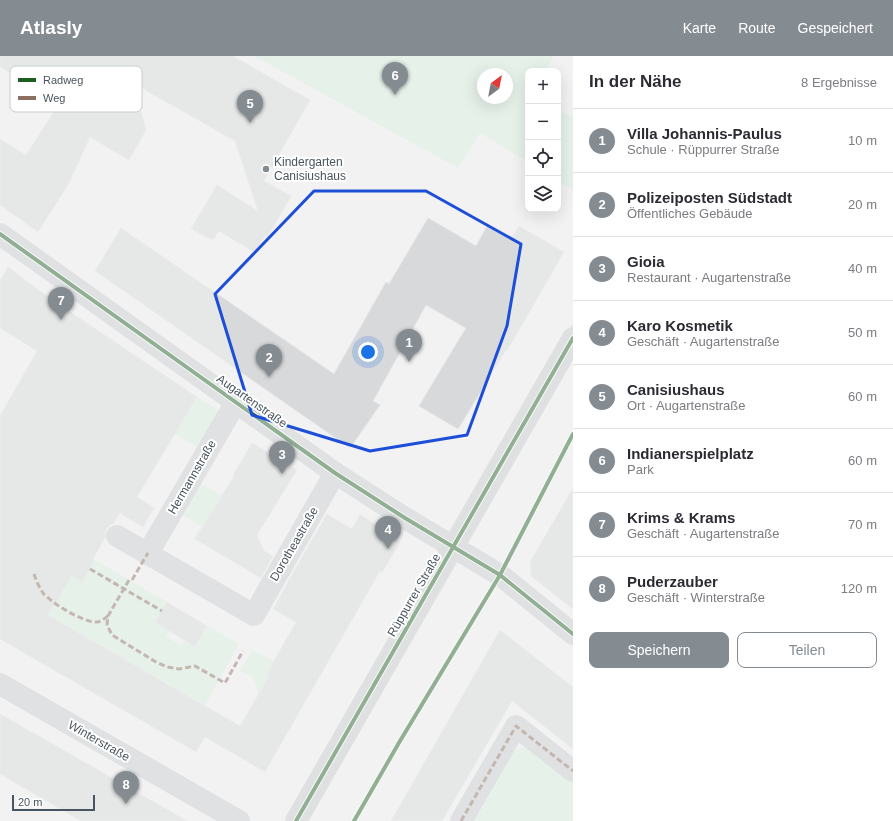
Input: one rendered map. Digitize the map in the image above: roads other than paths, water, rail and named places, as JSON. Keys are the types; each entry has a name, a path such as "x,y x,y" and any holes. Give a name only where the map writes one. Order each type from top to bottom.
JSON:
{"main road":[{"name":"Rüppurrer Straße","path":"296,821 573,338"}],"street":[{"name":"Augartenstraße","path":"0,234 335,473 399,514 500,575 573,634"},
{"name":"Hermannstraße","path":"148,553 236,402"},
{"name":"Dorotheastraße","path":"148,553 254,615 335,473"},
{"path":"117,536 148,553"},
{"name":"Winterstraße","path":"0,684 239,821"},
{"path":"461,821 516,726 573,771"}],"tram line":[{"path":"289,821 573,324"},
{"path":"305,821 573,351"}],"place":[{"name":"Indianerspielplatz","path":"395,95"},
{"name":"Canisiushaus","path":"250,123"},
{"name":"Kindergarten Canisiushaus","path":"266,169"},
{"name":"Krims & Krams","path":"61,320"},
{"name":"Villa Johannis-Paulus","path":"409,362"},
{"name":"Polizeiposten Südstadt","path":"269,377"},
{"name":"Gioia","path":"282,474"},
{"name":"Karo Kosmetik","path":"388,549"},
{"name":"Puderzauber","path":"126,804"}]}
